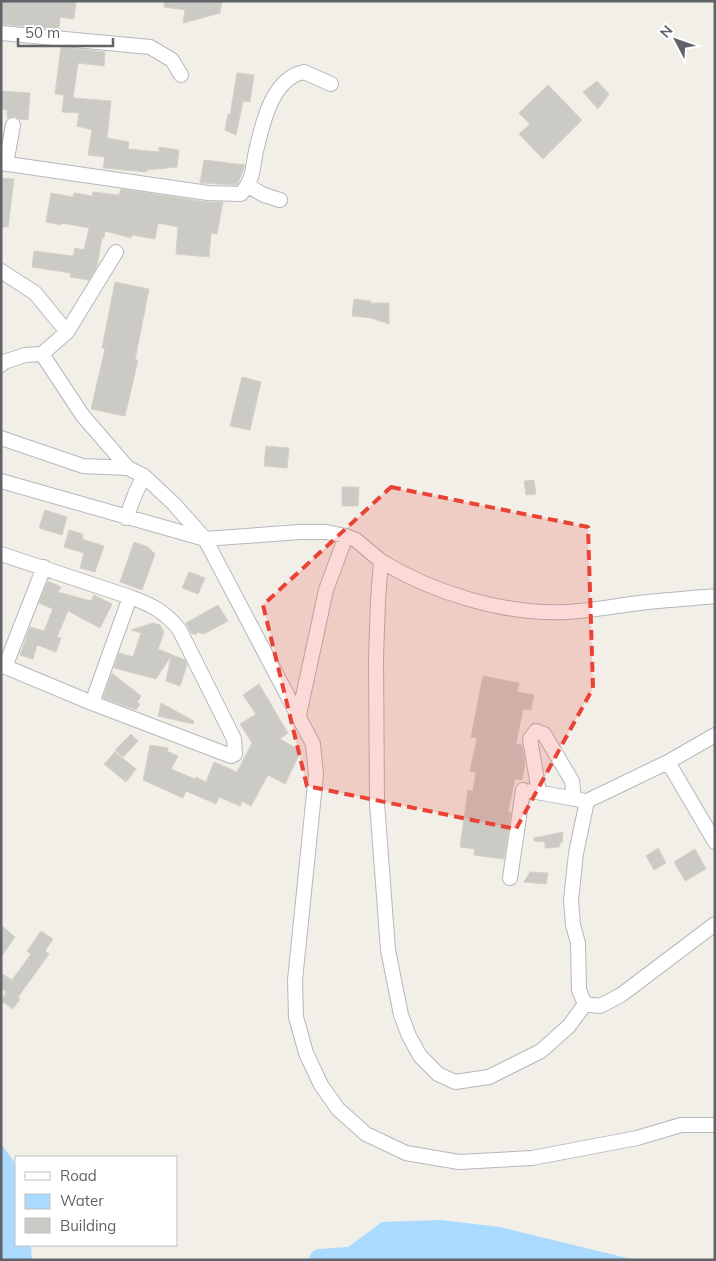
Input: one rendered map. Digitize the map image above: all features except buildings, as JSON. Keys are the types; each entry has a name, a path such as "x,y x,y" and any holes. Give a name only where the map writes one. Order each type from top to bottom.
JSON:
{"street":[{"path":"1,33 150,47 172,60 181,75"},
{"path":"13,125 4,163 208,193 241,194 252,178 256,149 271,102 283,85 294,76 304,72 332,84"},
{"path":"248,186 264,195 280,200"},
{"path":"1,365 4,362 25,355 42,354 67,332 116,252"},
{"path":"1,271 35,292 67,332"},
{"path":"42,354 83,416 128,468 144,476 174,504 205,540 314,744 316,774 295,980 296,1017 306,1053 321,1085 338,1109 366,1134 406,1153 459,1162 532,1158 637,1138 681,1125 715,1125"},
{"path":"1,438 83,466 128,468"},
{"path":"126,518 144,476"},
{"path":"1,481 205,540 300,532 326,532 346,536 356,540 382,561 406,576 464,598 523,610 566,612 715,596"},
{"path":"299,715 326,590 346,536"},
{"path":"1,554 44,567 152,605 167,615 179,629 234,739 235,754 231,756 92,703 3,666 44,567"},
{"path":"382,561 378,600 376,658 377,803 388,950 400,1015 409,1036 420,1056 438,1074 455,1082 489,1077 541,1051 569,1026 585,1004"},
{"path":"92,703 130,597"},
{"path":"539,792 530,739 536,731 544,734 572,781 580,800 571,900 573,925 578,942 579,990 585,1004"},
{"path":"510,878 519,789 580,800 668,762 715,735"},
{"path":"668,762 715,842"},
{"path":"585,1004 600,1006 621,995 715,924"}],"highlighted area":[{"path":"391,487 588,527 593,688 516,829 307,786 263,605"}],"water":[{"path":"1,1144 15,1163 15,1246 31,1246 32,1260 1,1260"},
{"path":"440,1220 500,1227 635,1260 331,1260 382,1222"}],"waterway":[{"path":"320,1260 362,1257"}]}
